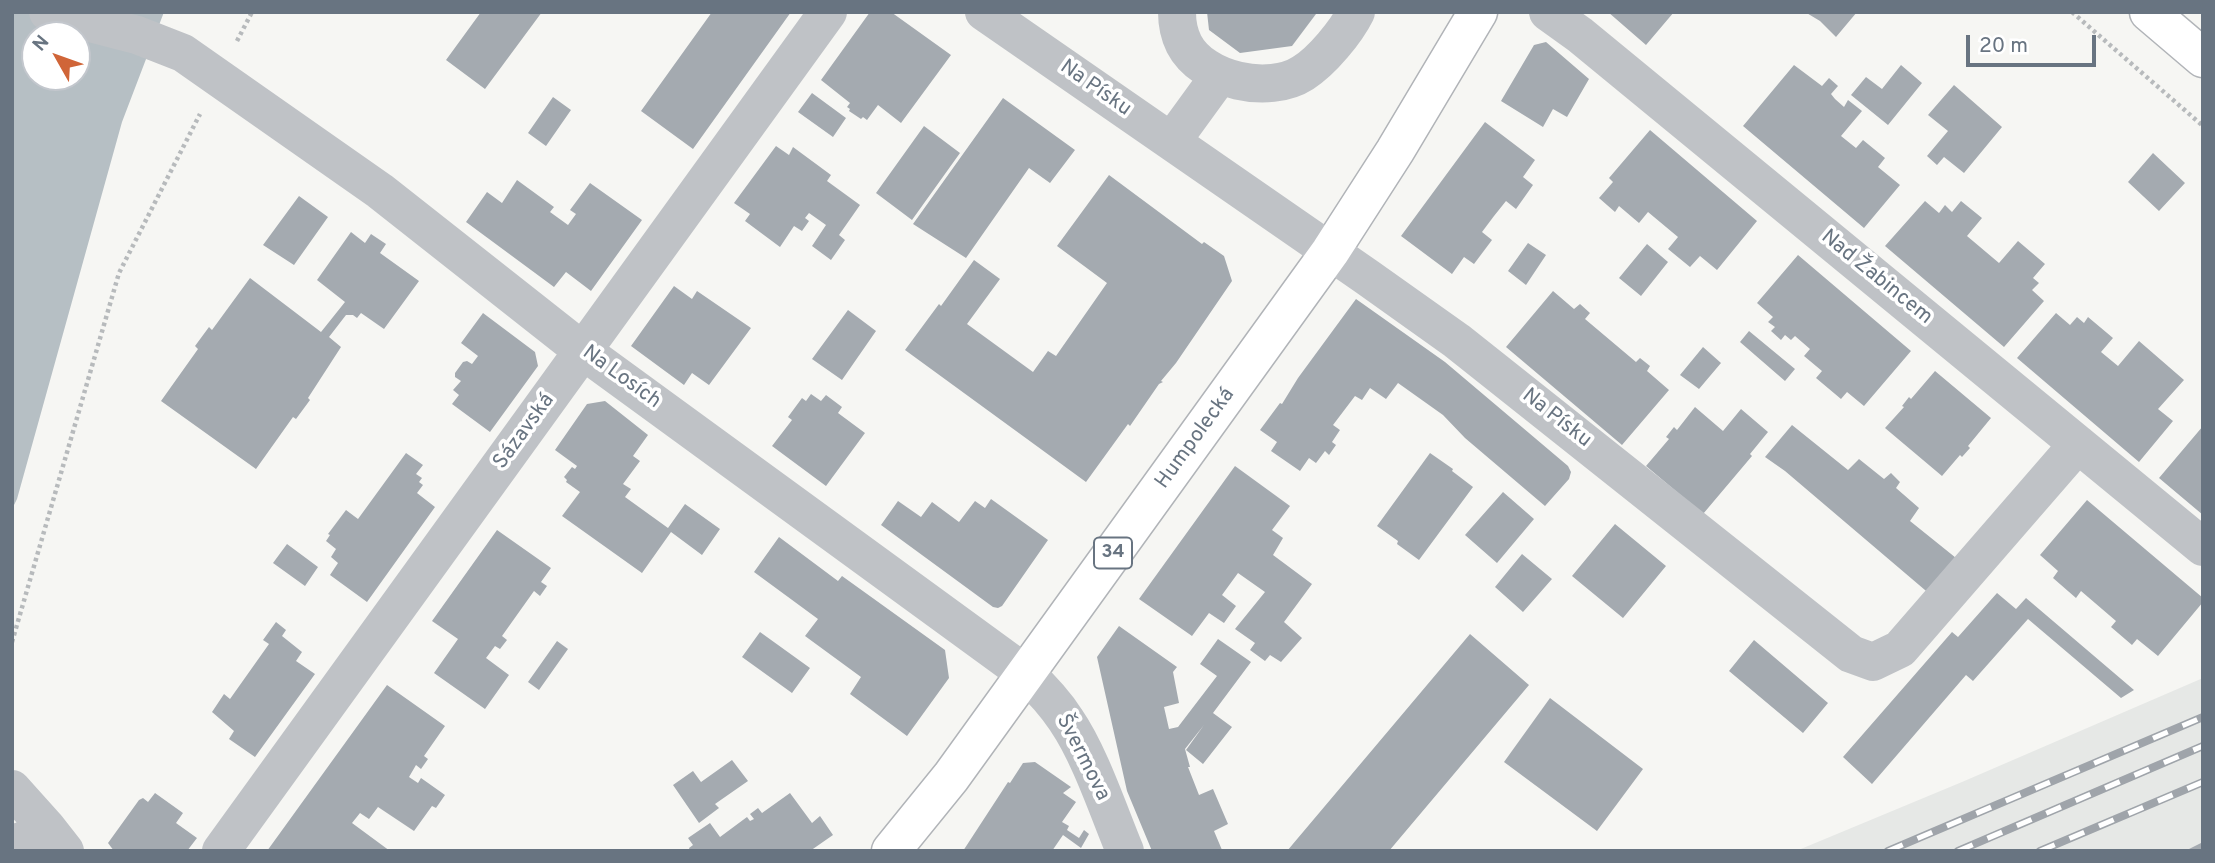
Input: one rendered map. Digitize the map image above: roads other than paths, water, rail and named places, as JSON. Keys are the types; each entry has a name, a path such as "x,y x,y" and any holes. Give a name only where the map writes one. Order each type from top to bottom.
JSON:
{"main road":[{"name":"Humpolecká","path":"891,851 951,777 1330,252 1395,151 1478,12"},
{"path":"2161,22 2203,58"}],"street":[{"name":"Na Losích","path":"48,12 137,35 183,54 380,191 583,351 1026,674"},
{"name":"Sázavská","path":"221,851 828,12"},
{"name":"Na Písku","path":"984,12 1457,341 1851,654 1873,662 1900,649 2078,444"},
{"path":"1177,12 1182,42 1189,52 1220,75 1241,82 1279,83 1303,74 1323,57 1356,12"},
{"name":"Nad Žabincem","path":"1548,12 1580,35 2203,547"},
{"path":"1172,141 1220,75"},
{"name":"Švermova","path":"1026,674 1048,695 1067,720 1125,851"},
{"path":"12,789 56,839"},
{"path":"12,844 30,838 56,839"}],"railway":[{"path":"1888,851 2203,717"},
{"path":"1958,851 2203,746"},
{"path":"2040,851 2203,782"}]}
